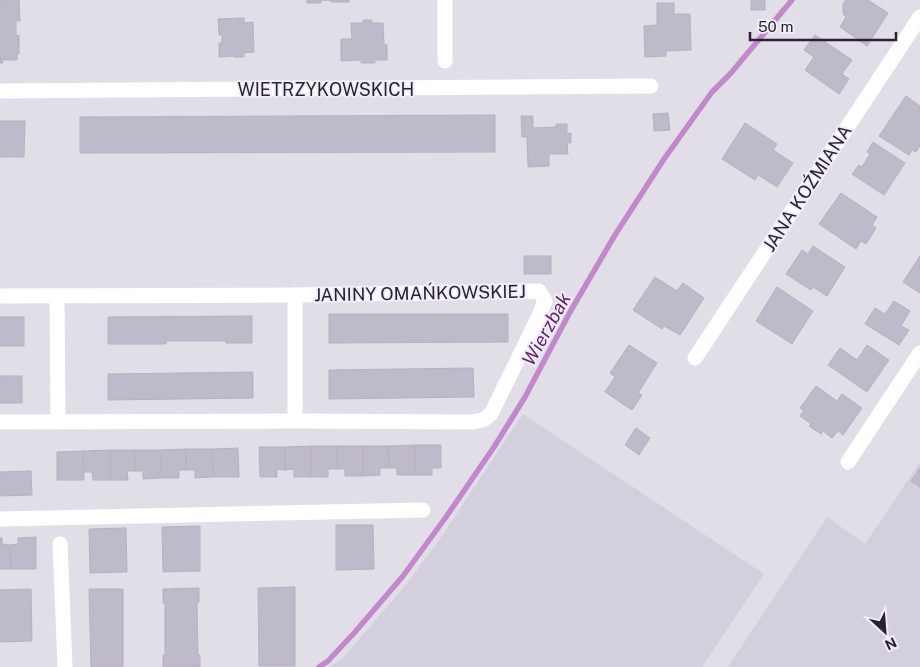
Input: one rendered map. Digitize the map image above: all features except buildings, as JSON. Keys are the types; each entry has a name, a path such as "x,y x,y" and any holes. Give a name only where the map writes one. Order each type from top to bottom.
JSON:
{"street":[{"path":"445,0 445,61"},
{"name":"JANA KOŹMIANA","path":"695,358 920,18"},
{"name":"WIETRZYKOWSKICH","path":"0,91 652,86"},
{"name":"JANINY OMAŃKOWSKIEJ","path":"0,296 295,295 539,291 545,301 491,414 483,420 472,422 0,422"},
{"path":"295,295 295,421"},
{"path":"57,296 58,421"},
{"path":"848,462 920,353"},
{"path":"0,519 422,510"},
{"path":"60,544 65,667"}],"shaded area":[{"path":"523,414 764,574 702,667 330,667 344,657 405,586 442,536"},
{"path":"920,462 920,667 728,667 827,517 865,544"}],"waterway":[{"name":"Wierzbak","path":"319,667 328,661 355,632 403,576 446,517 494,447 525,397 570,312 615,235 664,159 712,92 731,73 792,0"}]}
